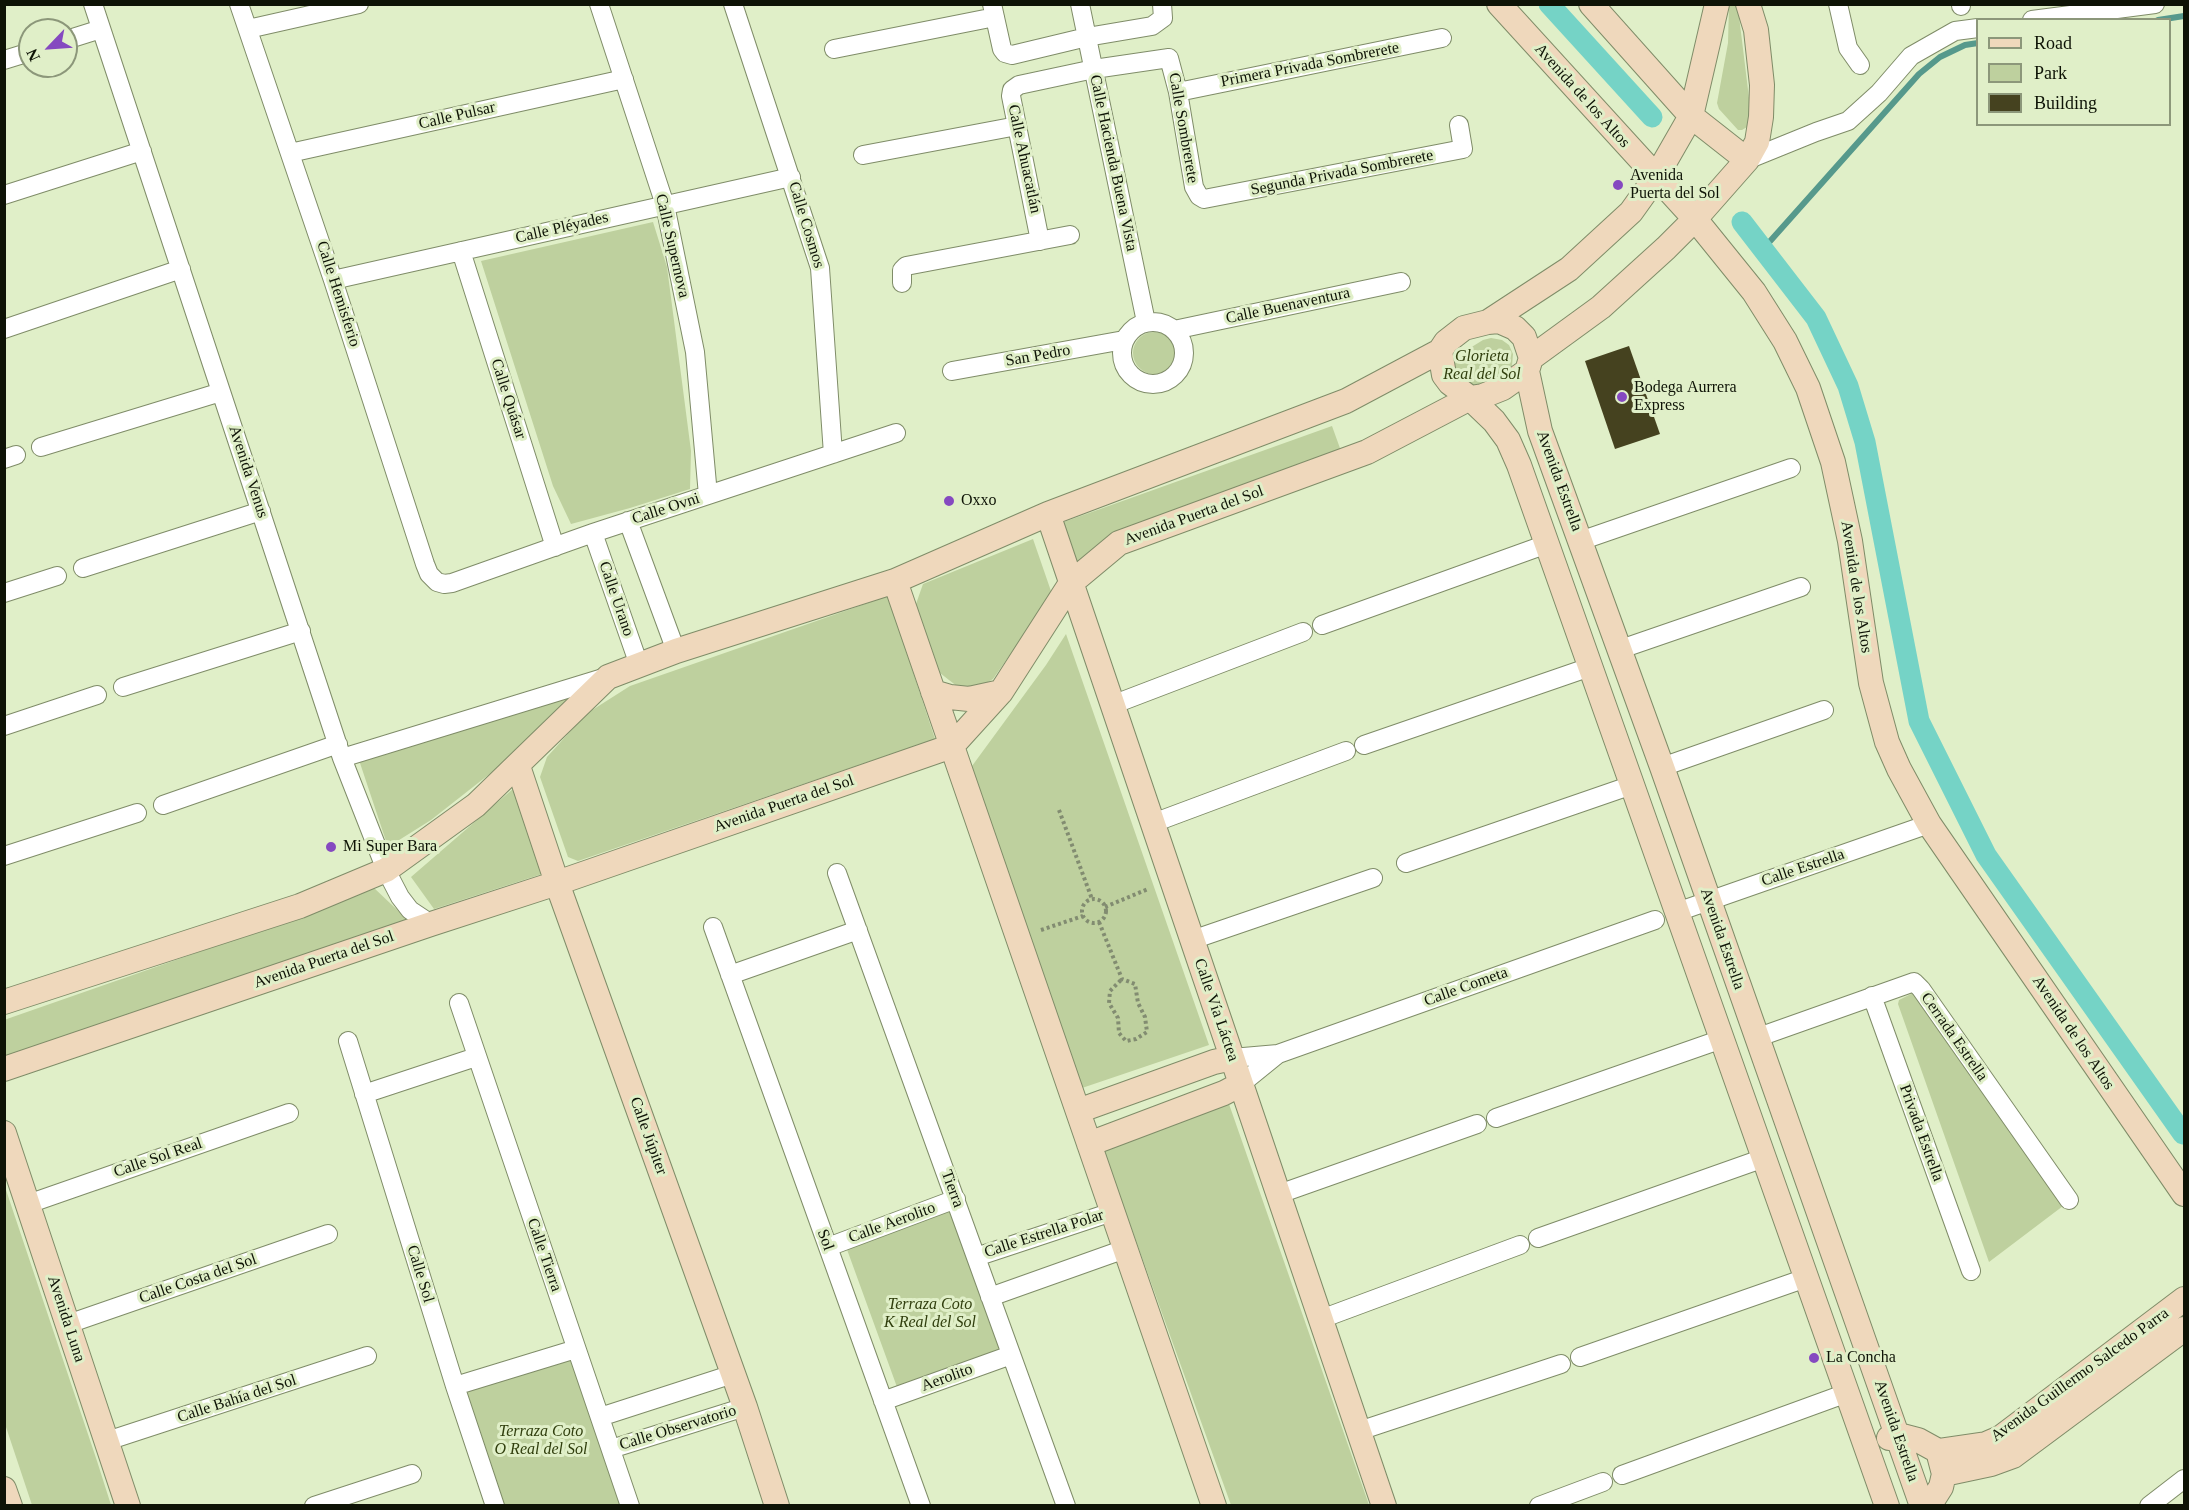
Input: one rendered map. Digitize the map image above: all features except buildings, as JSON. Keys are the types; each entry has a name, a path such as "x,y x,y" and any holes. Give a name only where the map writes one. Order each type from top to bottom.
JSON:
{"street":[{"name":"Avenida Venus","path":"93,4 340,751 386,870 405,904 416,915 431,924"},
{"name":"Calle Hemisferio","path":"240,4 425,564 429,574 436,582"},
{"path":"248,29 359,4"},
{"name":"Calle Supernova","path":"599,4 665,205 695,352 708,495"},
{"name":"Calle Cosmos","path":"733,4 820,268 833,454"},
{"name":"Calle Hacienda Buena Vista","path":"1080,4 1146,322"},
{"path":"834,49 994,11 1000,44 1005,53 1009,55 1156,24 1163,18 1162,4"},
{"name":"Avenida de los Altos","path":"1499,4 1695,219 1769,313 1800,369 1833,462 1848,529 1866,655 1878,712 1887,742 1899,769 1929,824 2184,1194"},
{"path":"1591,4 1691,116 1747,160"},
{"path":"1488,322 1569,269 1631,212 1656,177 1691,116 1717,4"},
{"path":"1440,351 1444,375 1450,384 1470,398 1483,396 1503,388 1529,364 1601,307 1695,219 1747,160 1757,142 1761,117 1762,85 1756,30 1748,4"},
{"path":"1838,4 1848,48 1860,65"},
{"path":"2047,18 2155,4"},
{"path":"1747,160 1848,121 1879,93 1911,56 1955,31 1976,28"},
{"path":"78,36 101,29"},
{"name":"Primera Privada Sombrerete","path":"1178,92 1442,38"},
{"name":"Calle Sombrerete","path":"1094,69 1169,58 1178,92 1194,187 1199,196"},
{"name":"Calle Ahuacatlán","path":"1040,241 1011,96 1012,90 1019,85 1094,69"},
{"name":"Calle Pulsar","path":"290,153 624,79"},
{"name":"Segunda Privada Sombrerete","path":"1199,196 1209,199 1463,148 1459,125"},
{"path":"863,155 1017,126"},
{"path":"4,195 142,151"},
{"name":"Calle Pléyades","path":"333,280 791,177"},
{"path":"902,283 902,270 906,266 1070,235"},
{"name":"Calle Quásar","path":"461,251 555,547"},
{"path":"4,329 181,269"},
{"name":"Calle Buenaventura","path":"1174,330 1401,282"},
{"path":"163,805 340,751 608,677 676,651 895,581 1048,514 1346,401 1440,351 1446,342 1464,328 1499,321 1515,328 1524,337 1529,364"},
{"path":"1146,322 1161,322 1174,330 1184,345 1183,363 1172,378 1155,384 1138,380 1125,367 1122,349 1124,340 1133,329 1146,322"},
{"name":"San Pedro","path":"952,371 1124,340"},
{"name":"Avenida Estrella","path":"1529,364 1540,431 1662,767 1922,1506"},
{"path":"41,447 221,392"},
{"name":"Avenida Estrella","path":"1470,398 1494,421 1508,440 1632,785 1666,916 1722,1039 1887,1506"},
{"name":"Avenida Puerta del Sol","path":"4,1069 557,883 952,746 1001,692 1071,583 1119,543 1367,452 1470,398"},
{"name":"Calle Ovni","path":"436,582 452,583 628,521 896,433"},
{"path":"1580,541 1791,468"},
{"path":"82,568 261,511"},
{"name":"Calle Vía Láctea","path":"1048,514 1384,1506"},
{"path":"628,521 676,651"},
{"name":"Calle Urano","path":"593,533 639,665"},
{"path":"1322,625 1547,544"},
{"path":"4,593 57,576"},
{"path":"895,581 1214,1506"},
{"path":"1618,650 1801,587"},
{"path":"123,687 301,631"},
{"path":"1112,705 1303,632"},
{"path":"1364,745 1590,667"},
{"path":"4,1002 300,906 386,870 476,805 608,677"},
{"path":"933,692 969,699 1001,692"},
{"path":"4,726 97,695"},
{"path":"1662,767 1824,710"},
{"path":"1153,823 1346,751"},
{"name":"Calle Júpiter","path":"518,766 557,883 745,1407 777,1506"},
{"path":"1406,863 1632,785"},
{"path":"4,856 137,813"},
{"name":"Calle Estrella","path":"1666,916 1929,824"},
{"name":"Tierra","path":"837,873 1066,1506"},
{"path":"1192,940 1373,878"},
{"name":"Calle Cometa","path":"1078,1111 1214,1062 1278,1054 1666,916"},
{"name":"Sol","path":"713,927 921,1506"},
{"path":"730,975 858,930"},
{"name":"Cerrada Estrella","path":"1756,1038 1914,982 2069,1200"},
{"name":"Privada Estrella","path":"1872,996 1971,1271"},
{"name":"Calle Tierra","path":"459,1003 630,1506"},
{"path":"1496,1118 1722,1039"},
{"name":"Calle Sol","path":"348,1041 455,1386 495,1506"},
{"name":"Calle Cometa","path":"1089,1144 1224,1093 1241,1084 1278,1054"},
{"path":"364,1094 476,1057"},
{"name":"Calle Sol Real","path":"28,1204 289,1113"},
{"path":"1279,1194 1477,1124"},
{"name":"Avenida Luna","path":"6,1144 128,1506"},
{"path":"1538,1238 1764,1158"},
{"name":"Calle Aerolito","path":"828,1247 956,1199"},
{"name":"Calle Estrella Polar","path":"976,1257 1112,1212"},
{"name":"Calle Costa del Sol","path":"68,1324 328,1234"},
{"path":"1321,1318 1520,1245"},
{"path":"990,1297 1125,1249"},
{"path":"1580,1357 1806,1278"},
{"name":"Avenida Guillermo Salcedo Parra","path":"1941,1463 1989,1454 2013,1456 2114,1367 2184,1299"},
{"name":"Avenida Guillermo Salcedo Parra","path":"2114,1367 2184,1329"},
{"path":"455,1386 576,1349"},
{"name":"Aerolito","path":"883,1401 1011,1355"},
{"name":"Calle Bahía del Sol","path":"107,1441 367,1356"},
{"path":"1359,1431 1561,1364"},
{"name":"Calle Observatorio","path":"600,1417 733,1374"},
{"path":"1622,1475 1847,1393"},
{"name":"Calle Observatorio","path":"611,1449 745,1407"},
{"path":"1866,1445 1899,1436 1918,1440 1941,1463 1941,1487 1929,1506"},
{"path":"314,1506 412,1474"},
{"path":"2149,1506 2184,1479"},
{"path":"1539,1506 1603,1482"},
{"path":"4,1489 10,1506"}],"path":[{"path":"1059,810 1092,899"},
{"path":"1105,907 1148,890"},
{"path":"1092,899 1100,900 1105,907 1106,914 1099,922 1088,922 1083,916 1084,905 1092,899"},
{"path":"1041,930 1083,916"},
{"path":"1099,922 1122,979 1135,984 1147,1032 1136,1040 1126,1041 1119,1033 1118,1018 1109,1003 1110,991 1122,979"}],"green space":[{"path":"1729,5 1737,5 1738,8 1750,106 1747,127 1742,130 1738,130 1719,109 1717,103 1728,43"},
{"path":"653,222 667,267 691,451 690,489 571,524 553,486 481,261"},
{"path":"1154,332 1162,333 1169,338 1174,345 1174,361 1169,368 1162,373 1154,374 1146,373 1139,368 1134,361 1133,353 1134,345 1139,338 1146,333"},
{"name":"Glorieta Real del Sol","path":"1491,338 1502,340 1509,345 1513,354 1512,366 1508,372 1471,392 1453,367 1458,358 1470,348"},
{"path":"1332,426 1341,451 1077,570 1061,523"},
{"path":"1033,539 1052,594 993,679 978,688 958,687 940,673 916,604 923,584"},
{"path":"888,596 935,739 578,861 568,857 540,777 547,757 586,714 630,686"},
{"path":"1066,634 1209,1045 1082,1088 972,766"},
{"path":"574,694 501,765 431,820 388,847 359,760"},
{"path":"514,788 542,874 434,909 411,877"},
{"path":"373,887 410,922 5,1057 4,1020 299,917"},
{"path":"1911,994 1917,995 2063,1206 1989,1262 1898,1004 1899,1000"},
{"path":"1229,1104 1369,1505 1231,1505 1103,1149"},
{"path":"4,1184 111,1505 32,1505 5,1424"},
{"name":"Terraza Coto K Real del Sol","path":"950,1206 1002,1349 897,1387 845,1244"},
{"name":"Terraza Coto O Real del Sol","path":"576,1349 630,1505 495,1505 455,1386"}],"waterway":[{"path":"1549,4 1652,117"},
{"path":"2171,18 2184,16"},
{"path":"1764,248 1919,74 1940,57 1965,45 1976,43"},
{"path":"1742,222 1816,318 1848,386 1865,442 1919,721 1986,855 2183,1134"}],"place":[{"name":"Avenida Puerta del Sol","path":"1618,185"},
{"name":"Bodega Aurrera Express","path":"1622,397"},
{"name":"Oxxo","path":"949,501"},
{"name":"Mi Super Bara","path":"331,847"},
{"name":"La Concha","path":"1814,1358"}]}
